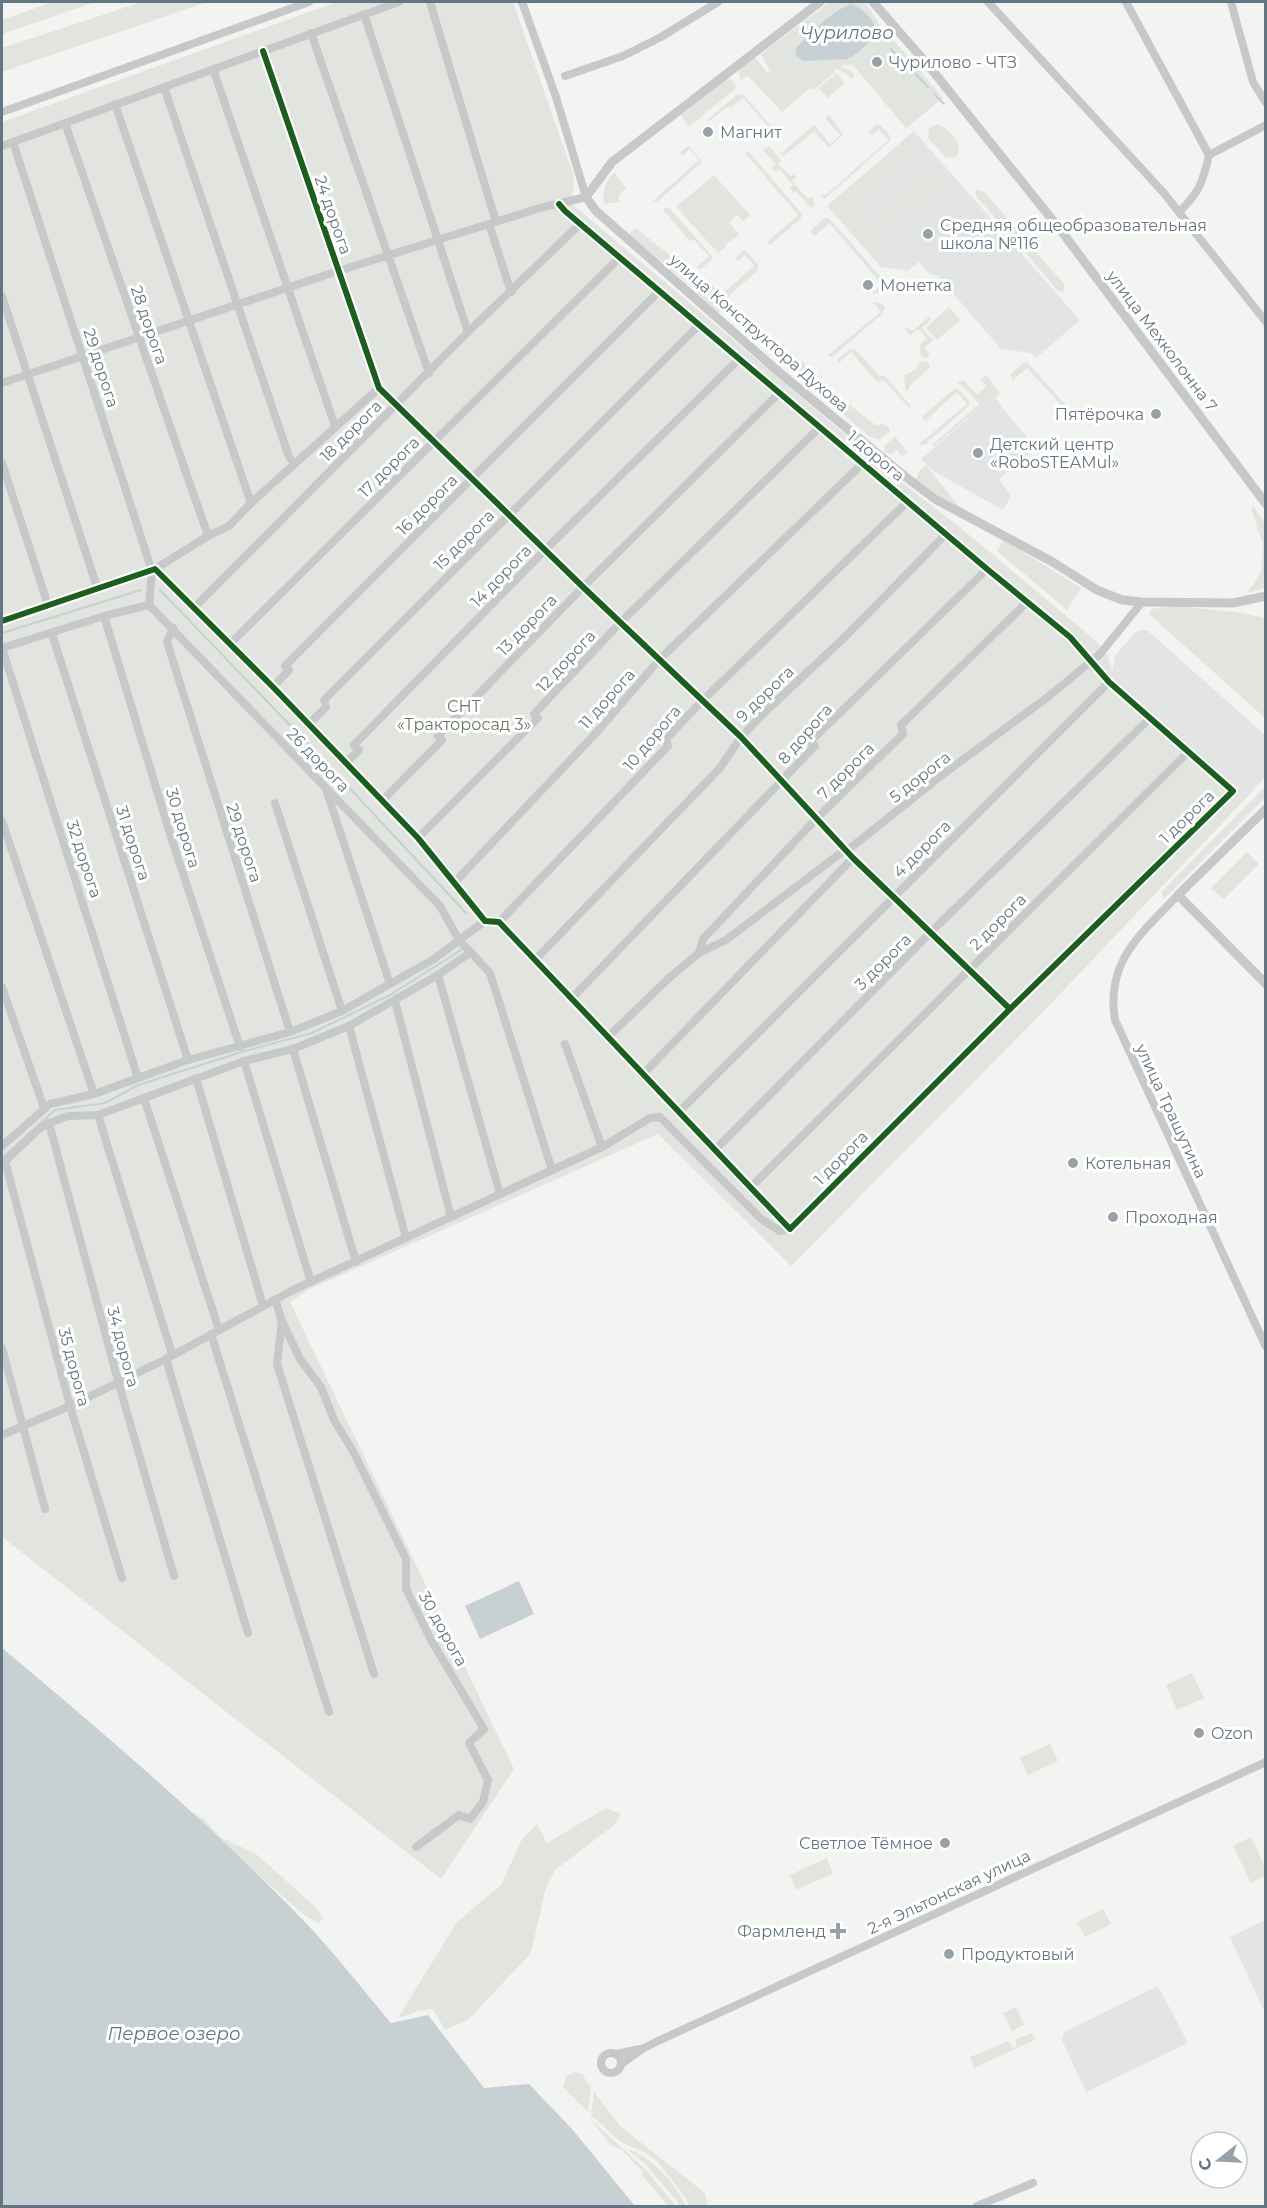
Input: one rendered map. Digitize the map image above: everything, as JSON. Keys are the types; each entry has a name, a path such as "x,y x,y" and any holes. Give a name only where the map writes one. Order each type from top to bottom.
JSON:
{"street":[{"path":"2,112 309,2"},
{"path":"2,146 399,2"},
{"path":"430,2 511,292"},
{"path":"522,2 556,97 586,197"},
{"path":"565,76 623,56 661,37 717,2"},
{"path":"2,384 338,271 492,223 586,197 609,166 622,153 820,2"},
{"name":"улица Мехколонна 7","path":"873,2 928,65 1059,228 1266,504"},
{"path":"987,2 1163,192 1265,320"},
{"path":"1126,2 1209,155 1203,182 1195,197 1179,212"},
{"path":"1231,2 1253,82 1266,103"},
{"path":"364,14 468,332"},
{"path":"311,33 429,373"},
{"name":"24 дорога","path":"263,51 379,388"},
{"path":"213,69 336,426"},
{"path":"164,87 289,457 295,464"},
{"path":"115,105 251,503"},
{"name":"28 дорога","path":"64,123 208,536"},
{"path":"1209,155 1266,125"},
{"name":"29 дорога","path":"13,142 154,570 149,604"},
{"name":"улица Конструктора Духова","path":"586,197 608,223 719,320 935,499 1051,561 1097,590 1122,600 1233,603 1266,597"},
{"name":"1 дорога","path":"560,204 565,212 698,326 1070,637 1109,682 1233,791 790,1228"},
{"name":"18 дорога","path":"194,608 468,332 580,224"},
{"name":"17 дорога","path":"230,644 619,258"},
{"name":"16 дорога","path":"273,687 289,670 285,666 659,291"},
{"path":"2,296 98,590"},
{"name":"15 дорога","path":"308,724 326,707 324,700 698,326"},
{"name":"14 дорога","path":"346,763 359,750 354,745 545,550 739,359"},
{"path":"2,621 154,570 208,536 229,526 251,503 379,388 620,623 741,737 853,858 1010,1009"},
{"name":"13 дорога","path":"382,801 442,740 438,736 583,587 779,393"},
{"name":"12 дорога","path":"418,838 538,718 534,714 620,623 820,427"},
{"path":"2,463 48,605"},
{"name":"11 дорога","path":"454,883 597,732 659,660 863,463"},
{"name":"10 дорога","path":"499,922 668,746 666,739 702,701 908,501"},
{"name":"9 дорога","path":"535,960 720,768 741,737 845,637 947,533"},
{"name":"8 дорога","path":"572,998 815,746 810,742 987,569"},
{"path":"154,570 273,687 418,838 485,921"},
{"name":"7 дорога","path":"608,1037 669,978 699,953 703,939 816,819 903,734 902,725 1027,602"},
{"name":"5 дорога","path":"699,953 726,940 846,849 854,846 942,776 1048,697 1100,654 1142,602"},
{"path":"2,648 149,604"},
{"name":"26 дорога","path":"149,604 440,906 459,940 490,972 552,1170"},
{"name":"30 дорога","path":"104,616 171,837 240,1047"},
{"name":"29 дорога","path":"173,628 167,642 290,1032"},
{"name":"31 дорога","path":"52,634 188,1060"},
{"name":"32 дорога","path":"2,648 138,1078"},
{"name":"4 дорога","path":"678,1113 1109,682"},
{"name":"3 дорога","path":"714,1151 930,933 1150,718"},
{"name":"2 дорога","path":"750,1188 1188,752"},
{"path":"324,785 390,984"},
{"path":"275,803 342,1011"},
{"path":"1266,809 1178,895 1266,984"},
{"path":"2,821 94,1094"},
{"path":"642,1075 853,858"},
{"name":"улица Трашутина","path":"1178,895 1136,938 1125,955 1113,987 1112,1003 1115,1020 1266,1347"},
{"path":"2,1142 50,1104 94,1094 188,1060 290,1032 342,1011 434,959 485,921 499,922 714,1151 790,1228 780,1231 761,1219 660,1117 650,1118 602,1147 274,1299 169,1357 70,1406 2,1435"},
{"path":"3,1162 40,1128 49,1123 68,1116 98,1115 244,1061 293,1049 349,1026 438,975 471,952"},
{"path":"438,975 500,1194"},
{"path":"2,987 44,1108"},
{"path":"395,1001 451,1217"},
{"path":"349,1026 406,1238"},
{"path":"566,1044 602,1147"},
{"path":"293,1049 357,1262"},
{"path":"244,1061 310,1282"},
{"path":"196,1078 263,1306"},
{"path":"144,1098 329,1712"},
{"path":"98,1115 248,1633"},
{"name":"34 дорога","path":"49,1123 118,1381 174,1576"},
{"name":"35 дорога","path":"3,1162 70,1406 122,1578"},
{"path":"274,1299 282,1322 277,1364 374,1674"},
{"name":"30 дорога","path":"282,1322 300,1359 321,1387 334,1420 353,1451 406,1559 406,1589 431,1640 484,1729 469,1743 488,1780 483,1802 470,1819 459,1815 416,1847"},
{"path":"2,1348 45,1509"},
{"name":"2-я Эльтонская улица","path":"644,2048 1266,1761"},
{"path":"644,2048 621,2064 614,2073 607,2073 602,2068 601,2062 604,2056 610,2053 616,2054 644,2048"},
{"path":"616,2054 621,2059 621,2064"},
{"path":"977,2206 1033,2183"}],"shaded area":[{"name":"Средняя общеобразовательная школа №116","path":"914,131 1080,320 1036,358 1031,353 1001,349 938,276 928,273 919,262 908,271 881,267 827,206"},
{"path":"987,402 1001,406 1036,448 999,479 1011,496 1003,510 933,471 921,459"},
{"path":"1148,631 1265,735 1265,777 1248,796 1112,671 1115,656 1136,632"},
{"path":"1265,1920 1266,2011 1264,2011 1230,1937"},
{"path":"1158,1986 1188,2043 1086,2092 1062,2040 1064,2032"}],"green space":[{"path":"53,2 95,2 2,34 2,20"},
{"path":"142,2 207,2 2,72 2,48"},
{"name":"СНТ «Тракторосад 3»","path":"337,2 513,2 573,174 574,188 570,202 904,484 967,533 1096,641 1108,656 1112,671 1248,796 1041,1014 791,1266 658,1134 308,1290 290,1302 514,1769 441,1879 2,1537 2,122"},
{"path":"830,2 865,2 883,30 943,98 906,128 852,64 841,66 851,71 855,76 852,79 841,70 833,69 835,72 814,90 811,87 782,112 748,76 741,80 738,71 755,57 767,72 770,71 761,54"},
{"path":"837,73 845,83 827,98 819,88"},
{"path":"727,79 732,80 737,87 689,127 681,115"},
{"path":"738,94 743,94 771,126 756,141 769,127 743,98 730,108 728,106 708,122 707,120"},
{"path":"829,115 843,134 830,147 814,131 784,156 780,154 814,125 830,144 840,135 825,118"},
{"path":"938,124 955,139 959,152 955,158 945,157 928,138 929,128"},
{"path":"876,125 880,125 891,137 890,141 826,198 822,198 821,196 827,194 888,140 879,129 872,135 869,131"},
{"path":"913,133 927,150 909,159 900,150 893,155 895,163 900,157 909,168 895,180 894,175 893,181 887,181 892,183 863,208 865,188 871,182 876,181 868,178 861,184 863,187 859,210 861,212 846,225 829,205"},
{"path":"689,146 702,162 657,202 653,201 699,160 690,149 683,155 680,152"},
{"path":"769,146 781,160 778,164 791,176 793,174 796,177 792,181 808,199 812,197 815,205 811,208 796,191 794,193 790,188 793,185 779,169 775,171 772,168 775,164 763,150"},
{"path":"749,152 802,214 801,218 770,245 767,242 798,215 745,153"},
{"path":"926,164 942,167 949,179 947,190 892,240 889,238 894,233 884,231 877,222 876,211 881,202","holes":["934,167 940,170 945,178 942,191 901,227 892,230 884,226 879,217 883,204 923,169"]},
{"path":"930,170 944,186 914,212 911,210 890,228 880,216 901,197 889,206 886,203 924,171 926,173 905,192"},
{"path":"614,172 626,188 619,195 619,202 604,204 605,187"},
{"path":"714,175 750,215 743,221 737,215 729,222 739,235 718,253 676,207"},
{"path":"978,190 984,192 1019,231 1015,241 977,197 975,192"},
{"path":"951,194 955,199 912,236 908,231"},
{"path":"669,208 712,256 712,259 701,269 696,267 709,256 693,239 690,241 663,210"},
{"path":"863,213 889,243 874,256 848,226"},
{"path":"826,217 885,282 886,286 882,292 872,294 882,284 829,223 815,236 811,232"},
{"path":"636,228 697,277 690,285 628,235"},
{"path":"1029,244 1064,284 1063,292 1058,291 1019,245"},
{"path":"746,251 758,265 758,270 731,294 728,300 722,294 754,266 745,255 738,261 735,258"},
{"path":"700,281 704,284 708,281 726,301 719,313 695,291"},
{"path":"873,302 881,303 885,307 883,313 832,357 828,355 881,312"},
{"path":"949,307 960,320 937,340 926,328"},
{"path":"929,317 931,319 922,328 933,340 925,348 930,355 926,358 922,357 919,346 927,338 918,329 910,335 905,329 907,327 912,331"},
{"path":"850,349 856,350 879,375 885,376 911,406 909,408 883,379 878,383 851,352 839,363 837,360"},
{"path":"797,361 804,362 806,372 877,426 882,423 889,427 890,432 880,439 870,437 792,371 791,367"},
{"path":"921,361 928,362 930,367 906,392 904,376 915,370"},
{"path":"1027,362 1072,412 1071,416 1027,368 1012,381 1011,374"},
{"path":"986,375 1000,393 995,398 1002,407 998,412 994,408 978,409 933,447 932,445 979,404 964,387 957,383 963,380 977,395 987,386 980,380"},
{"path":"955,388 969,401 969,406 924,445 919,444 967,404 957,392 925,421 922,417"},
{"path":"895,436 907,452 902,456 896,450 891,454 885,452 884,446"},
{"path":"926,465 960,508 915,481 920,470"},
{"path":"1254,507 1265,523 1265,588 1247,593 1261,573 1263,545 1251,508"},
{"path":"1004,540 1081,588 1067,610 997,551"},
{"path":"1174,606 1235,612 1265,618 1265,718 1149,614 1151,609"},
{"path":"1265,787 1265,798 1164,899 1161,892"},
{"path":"1247,852 1259,864 1224,899 1211,888"},
{"path":"1192,1673 1204,1698 1177,1710 1166,1685"},
{"path":"1050,1744 1058,1761 1028,1775 1020,1758"},
{"path":"180,1806 203,1818 221,1838 255,1853 318,1910 323,1918 318,1923 303,1914"},
{"path":"606,1808 621,1814 613,1826 555,1870 545,1891 531,1953 469,2019 445,2030 433,2009 398,2018 457,1922 501,1885 522,1839 537,1824 547,1843"},
{"path":"1251,1837 1265,1867 1265,1876 1251,1883 1233,1846"},
{"path":"827,1858 833,1874 796,1890 790,1875"},
{"path":"1103,1909 1111,1924 1085,1937 1077,1922"},
{"path":"1016,2007 1024,2025 1012,2031 1003,2013"},
{"path":"1032,2033 1035,2040 974,2068 970,2057 1009,2041 1013,2048 1017,2046 1015,2040"},
{"path":"574,2072 582,2074 591,2088 588,2112 563,2087 566,2076"},
{"path":"594,2092 621,2127 705,2193 708,2206 690,2206 657,2161 646,2153 621,2142 591,2115"},
{"path":"590,2119 645,2169 676,2206 668,2206 642,2175 641,2170 622,2150 612,2146"},
{"path":"627,2149 654,2164 686,2206 681,2206 644,2163"}],"water":[{"name":"Чурилово","path":"851,4 864,12 874,25 874,35 863,48 854,56 846,59 804,61 796,56 796,48 815,29 836,12"},
{"path":"519,1581 534,1614 480,1639 465,1606"},
{"name":"Первое озеро","path":"2,1648 117,1746 230,1848 337,1957 391,2023 428,2015 484,2088 529,2084 572,2129 635,2206 2,2206"}],"waterway":[{"path":"891,49 928,87"},
{"path":"935,95 944,104"},
{"path":"2,633 141,590"},
{"path":"160,590 333,770"},
{"path":"341,779 466,913"},
{"path":"2,1158 55,1110 105,1103 138,1085 245,1051 312,1033 390,995 461,950"}],"cycle path":[{"path":"263,51 379,388 741,737 853,858 1010,1009"},
{"path":"2,621 155,569 273,687 418,838 485,921 499,922 790,1229 1233,791 1109,682 1070,637 559,204"}],"place":[{"name":"Чурилово - ЧТЗ","path":"877,62"},
{"name":"Магнит","path":"708,132"},
{"name":"Средняя общеобразовательная школа №116","path":"928,234"},
{"name":"Монетка","path":"868,285"},
{"name":"Пятёрочка","path":"1156,414"},
{"name":"Детский центр «RoboSTEAMul»","path":"978,453"},
{"name":"Котельная","path":"1073,1163"},
{"name":"Проходная","path":"1113,1217"},
{"name":"Ozon","path":"1199,1733"},
{"name":"Светлое Тёмное","path":"945,1843"},
{"name":"Фармленд","path":"838,1931"},
{"name":"Продуктовый","path":"949,1954"}]}
